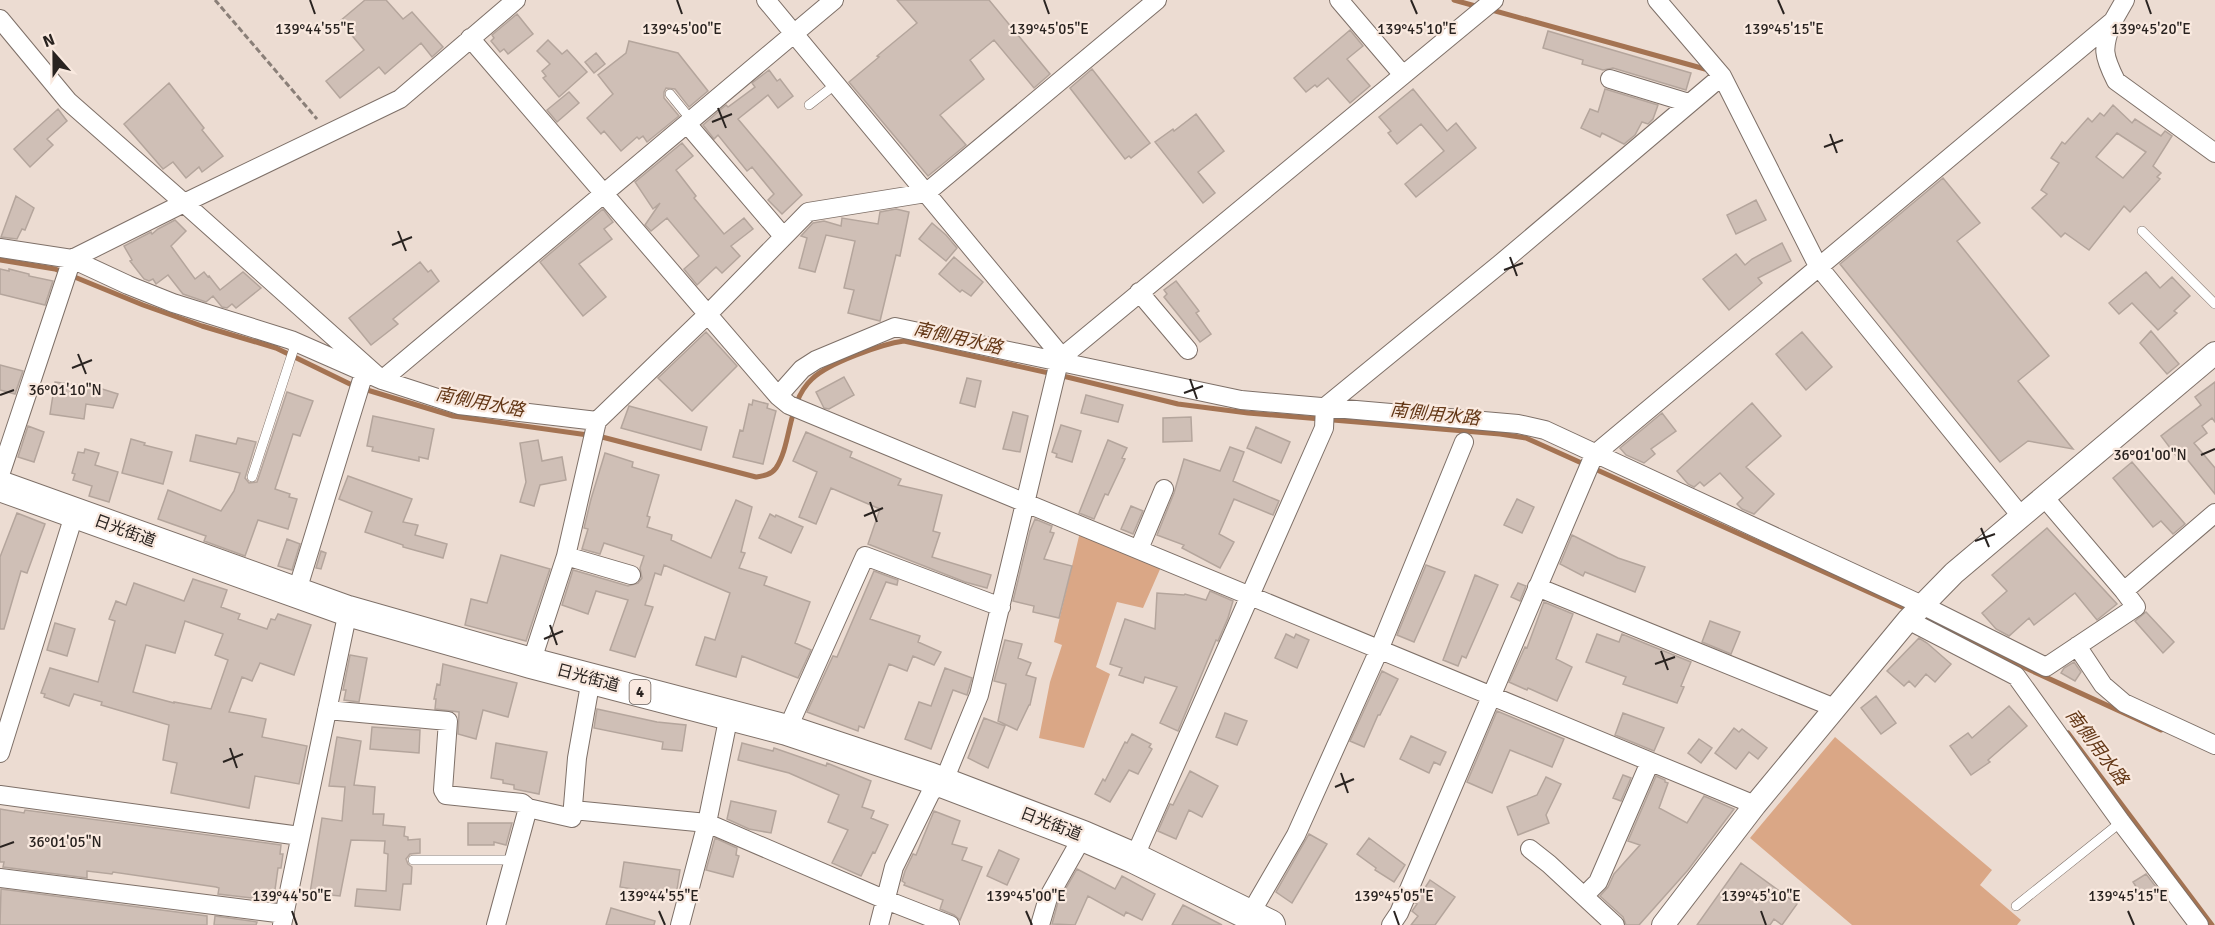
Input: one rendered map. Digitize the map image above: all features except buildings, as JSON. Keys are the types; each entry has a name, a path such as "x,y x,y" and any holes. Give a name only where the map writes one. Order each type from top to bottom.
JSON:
{"highway":[{"name":"日光街道","path":"0,486 348,611 531,663 787,730 943,783 1083,836 1134,858 1259,920"}],"street":[{"path":"0,475 68,268 184,203 400,99 516,0"},
{"path":"766,0 926,193 1058,368"},
{"path":"0,248 128,285 295,345 360,384 382,380 834,0"},
{"path":"531,663 566,556 595,432 808,212 926,193 1157,0"},
{"path":"1339,0 1403,75"},
{"path":"879,925 894,867 931,792 943,783 979,695 1058,368 1139,292 1494,0"},
{"path":"1657,0 1722,76 1818,266 2021,516"},
{"path":"2125,0 2113,21 2104,45 2108,64 2116,81 2215,153"},
{"path":"0,19 69,101 382,380 459,405 595,432"},
{"path":"1391,925 1399,913 1590,463 1818,266 2113,21"},
{"path":"470,39 707,315 791,404 1755,806"},
{"path":"1134,858 1325,416 1722,76"},
{"path":"1610,79 1689,103"},
{"path":"690,123 783,236"},
{"path":"1139,292 1188,350"},
{"path":"791,404 802,369 816,360 895,327 1058,368 1325,416 1518,424 1545,430 1590,463 1915,612 2046,668 2136,607 2044,497"},
{"path":"1663,925 1755,806 1915,612 1954,573 2215,353"},
{"path":"296,594 360,384"},
{"path":"1259,920 1379,650 1464,442"},
{"path":"1138,549 1164,489"},
{"path":"0,753 4,722 75,512"},
{"path":"2124,591 2215,513"},
{"path":"566,556 631,575"},
{"path":"787,730 865,556 1001,607"},
{"path":"1537,587 1835,708"},
{"path":"0,878 284,920 348,611"},
{"path":"1915,612 2016,676 2121,822 2199,925"},
{"path":"2077,646 2103,685 2124,703 2215,745"},
{"path":"327,710 448,721 443,790 446,795 522,803 528,808 572,818 577,758 591,679"},
{"path":"680,925 707,823 729,715"},
{"path":"1584,896 1598,882 1650,762"},
{"path":"0,795 300,836"},
{"path":"496,925 528,808"},
{"path":"573,810 707,823 950,925"},
{"path":"1040,925 1048,898 1083,836"},
{"path":"1530,849 1615,925"}],"lane":[{"path":"809,105 836,84"},
{"path":"670,94 690,123"},
{"path":"2142,231 2215,304"},
{"path":"252,477 295,345"},
{"path":"2016,906 2121,822"},
{"path":"413,860 514,860"}],"path":[{"path":"215,0 330,134"}],"shaded area":[{"path":"1080,532 1161,567 1143,608 1117,602 1096,667 1110,674 1084,748 1039,738 1050,682 1062,645 1054,642"},
{"path":"1835,737 1992,870 1980,885 2021,920 2017,925 1852,925 1750,838"}],"waterway":[{"path":"1454,0 1479,7"},
{"path":"1488,9 1705,69"},
{"name":"南側用水路","path":"0,260 55,269 143,305 202,326 276,348 354,386 453,416 602,437 756,477 769,474 776,468 785,447 798,399 812,379 830,367 856,355 904,341 1178,404 1248,413 1526,438 1902,607"},
{"path":"1930,621 2161,730"},
{"name":"南側用水路","path":"2068,733 2212,925"}]}
